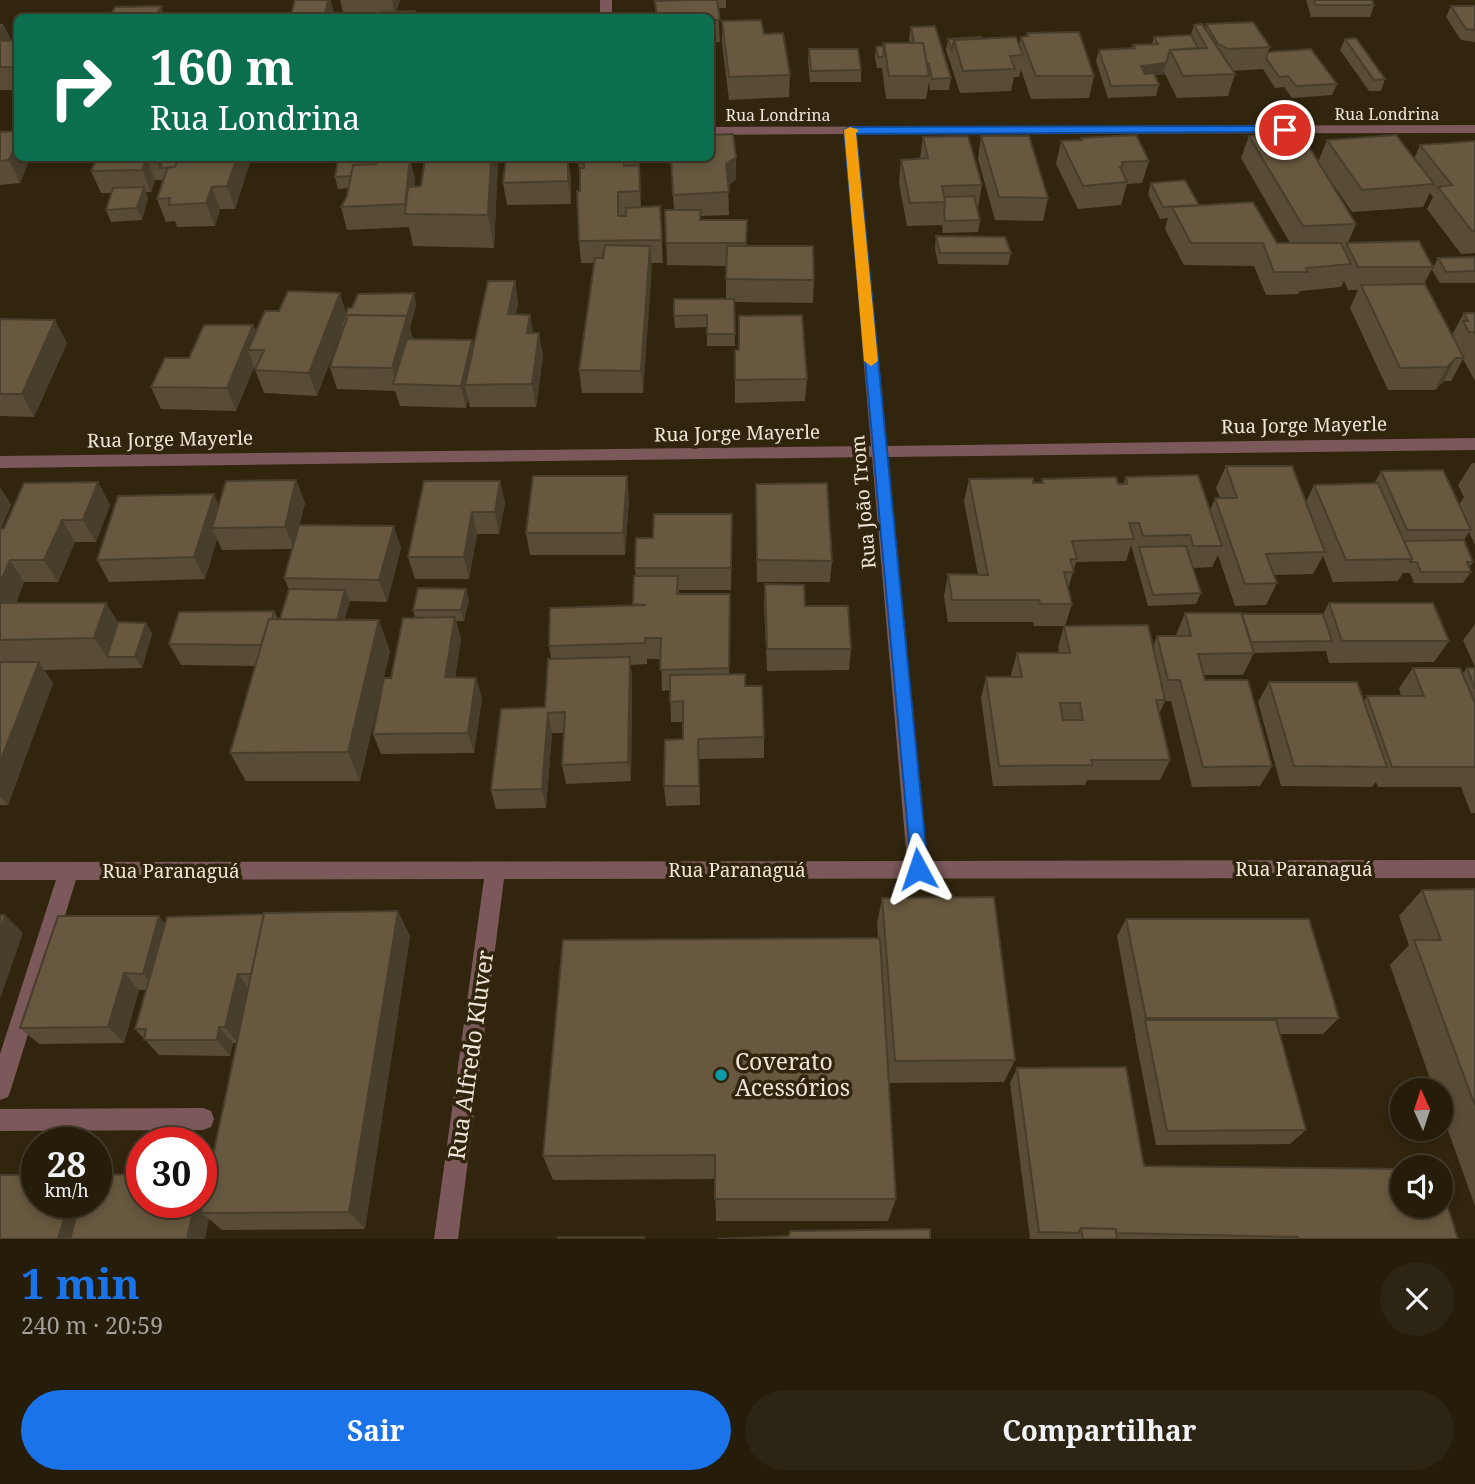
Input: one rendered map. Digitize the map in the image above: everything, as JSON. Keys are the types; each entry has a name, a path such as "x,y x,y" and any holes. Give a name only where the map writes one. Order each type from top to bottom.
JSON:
{"street":[{"name":"Rua Londrina","path":"714,131 1475,129"},
{"name":"Rua João Trom","path":"850,130 918,869"},
{"name":"Rua Jorge Mayerle","path":"0,462 1475,444"},
{"name":"Rua Paranaguá","path":"0,871 1475,869"},
{"name":"Rua Alfredo Kluver","path":"446,1239 495,870"},
{"path":"0,1089 69,871"},
{"path":"0,1120 203,1119"}],"building":[{"path":"295,0 328,0 325,14 291,14"},
{"path":"717,0 720,20 714,20 714,14 657,14 655,1"},
{"path":"1314,0 1372,0 1374,5 1315,5"},
{"path":"161,6 157,14 111,14 115,7"},
{"path":"1451,6 1475,6 1475,30 1466,29"},
{"path":"415,11 414,14 380,14"},
{"path":"761,20 764,34 783,33 790,75 729,77 722,21"},
{"path":"1253,22 1270,47 1228,49 1218,44 1206,24"},
{"path":"1202,24 1235,74 1183,76 1170,50 1207,48 1194,25"},
{"path":"935,26 951,78 932,79 923,43 914,43 911,27"},
{"path":"1079,32 1094,76 1036,76 1021,37 1028,36 1027,33"},
{"path":"1191,35 1198,48 1170,50 1166,63 1141,66 1145,74 1154,73 1159,85 1111,86 1099,50 1158,44 1154,37"},
{"path":"981,37 954,40 952,50 948,39"},
{"path":"1016,37 1023,55 1010,56 1015,69 963,71 954,40"},
{"path":"1356,38 1385,79 1374,80 1345,39"},
{"path":"14,40 14,67 0,67 0,41"},
{"path":"884,43 923,43 929,76 889,76"},
{"path":"883,44 883,57 878,57 876,47"},
{"path":"809,49 858,49 861,70 811,71"},
{"path":"1311,49 1337,84 1296,86 1288,76 1279,77 1266,58 1268,52"},
{"path":"14,131 14,149 9,160 0,161 0,132"},
{"path":"1300,132 1356,224 1303,226 1249,136"},
{"path":"733,134 736,157 726,164 729,192 673,195 671,161 714,161 714,135"},
{"path":"1136,135 1149,161 1122,162 1123,166 1120,167 1127,182 1083,186 1061,141 1082,140 1081,138"},
{"path":"1396,135 1434,184 1362,190 1327,140"},
{"path":"968,136 982,185 942,186 945,202 910,203 901,160 928,158 923,137"},
{"path":"981,136 1029,136 1048,198 999,197"},
{"path":"1475,141 1475,231 1472,231 1438,187 1452,185 1420,145"},
{"path":"96,161 145,161 142,170 91,171"},
{"path":"163,161 178,161 175,167 160,168"},
{"path":"178,161 236,161 227,186 212,187 206,203 169,205 170,198 157,199 168,167 175,167"},
{"path":"338,161 376,161 376,164 353,165 351,176 335,177"},
{"path":"376,161 410,161 405,204 341,207 347,196 353,165 376,164"},
{"path":"425,161 491,161 488,215 405,214 408,187 421,186"},
{"path":"506,161 568,161 568,181 503,183"},
{"path":"624,161 624,166 639,165 640,191 618,192 618,216 626,216 626,208 660,206 662,240 579,241 577,191 580,191 580,168 584,168 584,163 578,163"},
{"path":"1185,180 1199,205 1163,207 1151,183"},
{"path":"144,187 137,208 106,210 113,188"},
{"path":"974,196 980,220 945,221 944,197"},
{"path":"1253,202 1277,243 1341,243 1351,264 1306,268 1308,272 1274,272 1263,243 1191,243 1172,207"},
{"path":"665,210 701,210 700,220 747,220 746,243 666,243"},
{"path":"936,236 1005,237 1011,253 940,253"},
{"path":"1419,241 1433,267 1358,267 1346,243"},
{"path":"605,245 650,246 641,371 579,370 595,258 603,258"},
{"path":"727,246 813,246 814,280 726,279"},
{"path":"1475,257 1475,271 1446,272 1438,258"},
{"path":"488,281 515,281 508,314 530,315 527,333 539,333 532,384 465,385"},
{"path":"1425,284 1464,358 1456,358 1447,367 1400,368 1361,285"},
{"path":"288,291 340,293 309,373 255,370 264,350 248,350 265,311 279,311"},
{"path":"414,293 407,316 348,315 344,327 341,327 348,308 352,308 358,294"},
{"path":"674,299 734,299 735,334 707,334 707,315 674,316"},
{"path":"1464,313 1475,313 1475,334 1469,332 1463,321 1468,321"},
{"path":"348,315 407,316 392,368 330,367"},
{"path":"802,315 807,379 735,380 735,350 739,350 739,316"},
{"path":"0,319 55,320 22,394 0,394"},
{"path":"204,325 253,325 227,388 151,387 165,358 189,358"},
{"path":"407,339 472,340 461,386 393,384"},
{"path":"1226,466 1292,466 1325,552 1266,554 1277,583 1245,584 1215,498 1237,498"},
{"path":"1443,470 1471,530 1407,530 1381,471"},
{"path":"1198,475 1222,546 1193,546 1190,535 1143,536 1139,523 1129,523 1134,539 1072,541 1077,559 1070,559 1074,572 1064,572 1072,604 1040,604 1039,600 952,600 948,574 988,575 969,479 1033,478 1033,483 1043,483 1042,479 1116,477 1118,484 1127,484 1126,477"},
{"path":"533,476 627,476 623,533 526,533"},
{"path":"296,480 285,527 212,528 226,481"},
{"path":"424,481 500,481 495,512 472,512 464,557 408,557"},
{"path":"98,482 83,520 62,520 44,560 10,560 0,583 0,529 4,528 24,483"},
{"path":"827,483 832,561 757,560 756,484"},
{"path":"1378,483 1412,559 1346,560 1314,485"},
{"path":"214,494 194,557 97,560 118,496"},
{"path":"654,514 732,514 731,568 635,568 636,538 653,538"},
{"path":"299,525 394,526 379,580 284,578"},
{"path":"1464,540 1473,562 1467,562 1471,572 1421,572 1417,562 1410,562 1412,559 1404,541"},
{"path":"1186,546 1201,593 1153,595 1139,547"},
{"path":"634,576 678,576 677,594 730,594 729,668 660,670 661,638 645,638 645,643 549,646 550,608 646,605 633,604"},
{"path":"765,584 804,585 805,606 848,606 851,649 767,649"},
{"path":"418,588 466,589 461,610 413,610"},
{"path":"289,589 345,590 337,620 280,619"},
{"path":"0,603 106,603 94,638 0,640"},
{"path":"1329,603 1433,603 1449,641 1342,641"},
{"path":"274,611 261,645 169,644 179,612"},
{"path":"1185,613 1241,613 1254,653 1198,654 1205,680 1248,680 1272,766 1203,767 1180,680 1168,680 1157,636 1191,636"},
{"path":"1242,614 1323,614 1332,641 1251,642"},
{"path":"455,617 445,677 476,678 468,733 373,734 384,678 391,678 403,618"},
{"path":"269,619 379,620 348,752 230,753"},
{"path":"118,622 146,623 135,657 107,657"},
{"path":"1148,625 1165,700 1156,700 1170,760 1091,760 1093,765 999,766 986,677 1022,677 1017,653 1070,653 1064,626","holes":["1060,703 1080,703 1083,720 1063,720"]},
{"path":"630,657 628,762 562,765 565,712 548,713 542,789 491,790 501,709 545,707 548,659"},
{"path":"0,662 39,662 0,762"},
{"path":"1413,668 1460,668 1475,703 1475,767 1392,767 1367,696 1424,696"},
{"path":"1467,668 1475,668 1475,689"},
{"path":"745,674 745,686 762,686 764,737 698,739 699,786 664,786 665,740 683,739 683,701 670,702 670,675"},
{"path":"1269,682 1357,682 1387,767 1294,766"},
{"path":"1475,889 1475,1106 1414,940 1441,940 1422,890"},
{"path":"994,897 1015,1060 895,1061 882,898"},
{"path":"398,911 349,1212 217,1213 217,1137 264,913"},
{"path":"264,914 251,974 238,974 225,1027 219,1027 217,1040 144,1040 146,1029 135,1029 167,917"},
{"path":"0,915 5,915 0,930"},
{"path":"58,916 159,916 143,974 124,973 108,1027 20,1028"},
{"path":"1126,919 1309,919 1339,1018 1146,1018"},
{"name":"Coverato Acessórios","path":"880,938 896,1199 715,1199 715,1155 543,1156 563,940"},
{"path":"1145,1020 1276,1020 1306,1130 1167,1131"},
{"path":"1126,1067 1144,1166 1390,1169 1390,1218 1451,1218 1458,1239 1298,1239 1116,1233 1116,1229 1081,1228 1078,1233 1039,1232 1017,1068"},
{"path":"126,1174 126,1218 192,1218 187,1239 70,1239 76,1218 112,1218 112,1175"},
{"path":"0,1175 21,1175 21,1218 64,1218 58,1239 0,1239"},
{"path":"1081,1228 1116,1229 1117,1239 1083,1239"},
{"path":"930,1229 930,1239 717,1239 789,1236 790,1231"},
{"path":"644,1237 644,1239 558,1239"}],"slow traffic":[{"path":"853,130 850,130 871,361"}],"place":[{"name":"Coverato Acessórios","path":"721,1075"}],"route":[{"path":"918,869 850,130 1285,130"}]}
